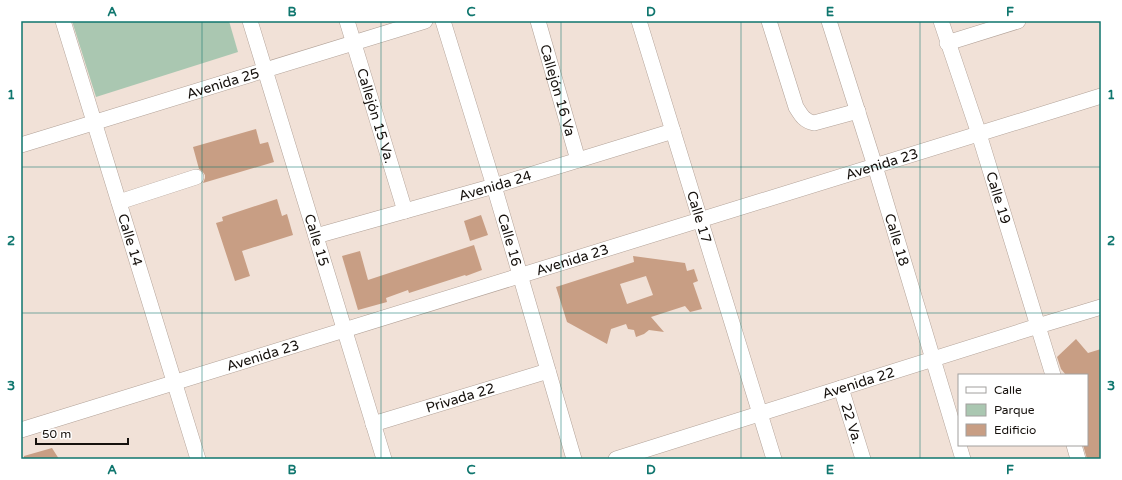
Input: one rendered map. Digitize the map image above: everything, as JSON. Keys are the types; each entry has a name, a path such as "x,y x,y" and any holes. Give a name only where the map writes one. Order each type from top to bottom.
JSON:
{"street":[{"name":"Calle 14","path":"63,21 198,459"},
{"name":"Calle 15","path":"250,21 384,459"},
{"name":"Callejón 15 Va.","path":"347,21 405,211"},
{"name":"Avenida 25","path":"21,145 425,21"},
{"name":"Calle 16","path":"443,21 494,186 574,459"},
{"name":"Callejón 16 Va","path":"538,21 578,160"},
{"name":"Calle 17","path":"639,21 774,459"},
{"path":"769,21 796,107 802,117 809,122 814,123 858,111"},
{"name":"Calle 18","path":"829,21 875,166 958,443"},
{"name":"Calle 19","path":"940,21 979,134 1053,374"},
{"path":"947,43 1018,21"},
{"name":"Avenida 23","path":"21,430 1101,96"},
{"name":"Avenida 24","path":"316,236 494,186 673,131"},
{"path":"119,202 196,178"},
{"name":"Avenida 22","path":"616,459 1101,307"},
{"name":"Privada 22","path":"373,424 548,371"},
{"name":"22 Va.","path":"841,388 863,459"},
{"name":"Calle 18","path":"959,446 963,459"},
{"path":"1074,446 1078,459"}],"green space":[{"path":"72,21 229,21 238,52 96,97"}],"building":[{"path":"256,129 260,144 268,142 274,162 203,183 205,175 199,169 193,147"},
{"path":"277,199 282,216 287,214 293,235 242,251 250,276 235,281 216,223 223,221 222,217"},
{"path":"481,215 488,235 470,241 464,221"},
{"path":"474,245 482,270 409,293 408,290 386,298 387,302 358,310 342,256 360,251 368,280"},
{"path":"633,256 685,263 687,271 694,269 698,281 693,283 702,309 690,312 685,306 651,317 664,332 649,330 636,337 634,330 628,329 626,324 611,329 607,344 567,322 556,287 634,262","holes":["646,276 653,295 627,304 620,284"]},
{"path":"1076,339 1088,353 1101,349 1101,459 1087,459 1083,446 1088,446 1088,374 1065,374 1061,369 1057,357"},
{"path":"52,448 59,459 24,459 24,456"}]}
